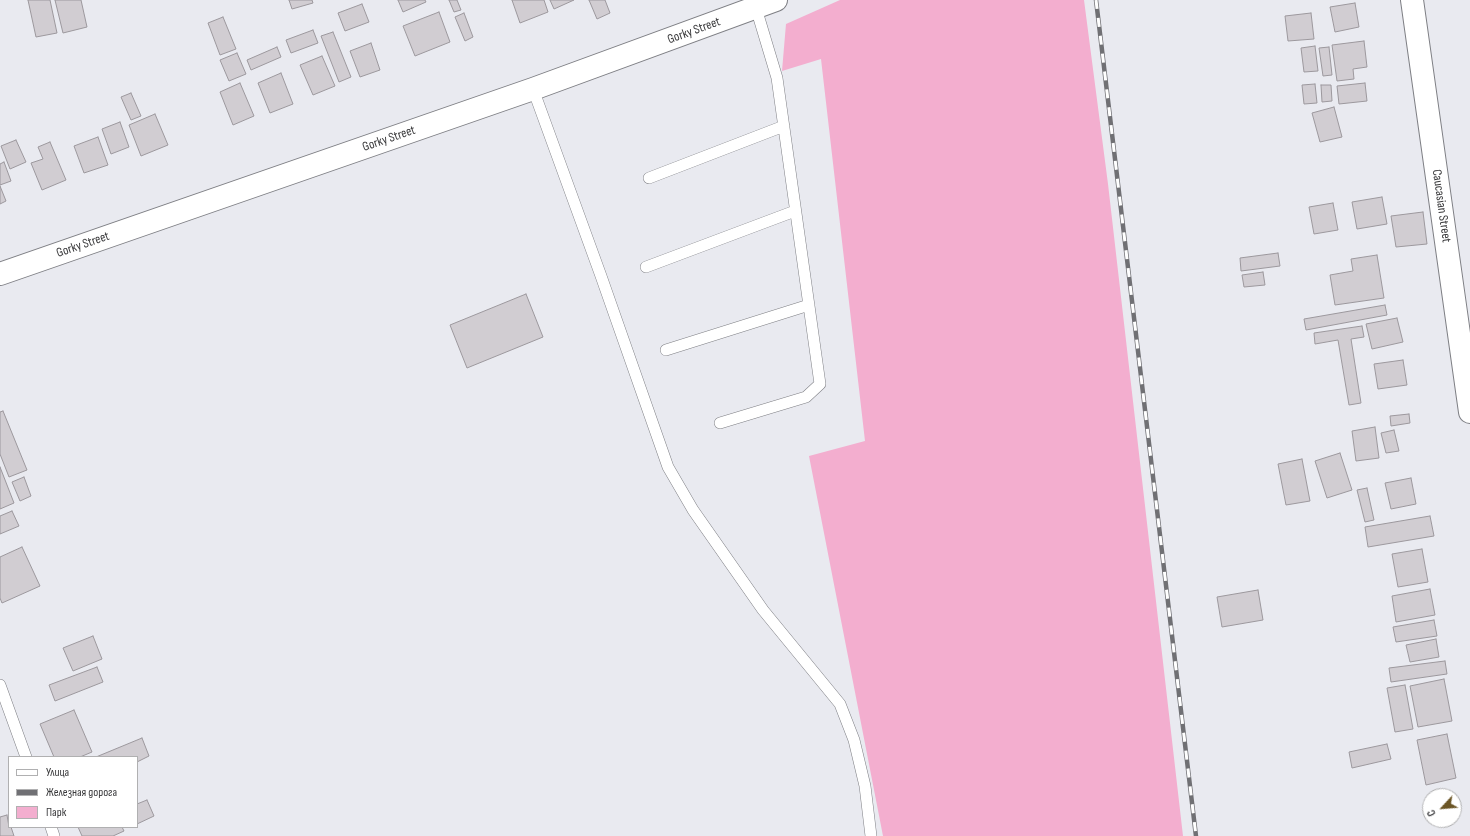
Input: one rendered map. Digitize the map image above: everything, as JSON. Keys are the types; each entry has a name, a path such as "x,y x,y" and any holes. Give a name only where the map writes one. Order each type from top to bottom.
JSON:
{"street":[{"name":"Gorky Street","path":"0,274 533,89 776,0"},
{"name":"Caucasian Street","path":"1412,0 1470,412"}],"lane":[{"path":"720,423 806,397 820,384 777,78 756,8"},
{"path":"533,89 668,467 694,510 763,610 840,704 854,740 865,786 871,836"},
{"path":"649,178 784,126"},
{"path":"646,266 795,211"},
{"path":"666,350 809,305"},
{"path":"0,685 26,756"}],"green space":[{"path":"840,0 1084,0 1108,184 1183,836 883,836 809,456 865,441 821,59 782,71 786,24"}],"building":[{"path":"28,0 50,0 57,33 36,37"},
{"path":"55,0 81,0 87,27 63,33"},
{"path":"289,0 312,0 313,3 292,9"},
{"path":"398,0 425,0 426,2 403,12"},
{"path":"449,0 457,0 461,10 454,12"},
{"path":"512,0 544,0 548,12 520,23"},
{"path":"550,0 574,0 554,9"},
{"path":"589,0 605,0 610,13 597,19"},
{"path":"1355,3 1359,27 1335,32 1330,7"},
{"path":"362,4 369,22 345,31 338,13"},
{"path":"439,12 450,42 415,56 403,26"},
{"path":"464,13 473,37 465,41 455,17"},
{"path":"1311,13 1314,39 1288,41 1285,16"},
{"path":"223,17 236,49 220,55 208,23"},
{"path":"313,30 318,43 291,53 286,40"},
{"path":"333,32 351,77 339,82 321,36"},
{"path":"1364,41 1367,67 1353,69 1354,79 1337,81 1332,45"},
{"path":"371,43 380,70 360,77 350,51"},
{"path":"1315,46 1318,71 1304,72 1301,48"},
{"path":"277,47 281,57 251,70 247,60"},
{"path":"1329,47 1332,75 1323,76 1319,48"},
{"path":"237,53 246,74 229,81 220,60"},
{"path":"322,56 335,86 313,95 300,65"},
{"path":"281,73 293,104 270,113 258,83"},
{"path":"240,83 254,116 233,125 220,92"},
{"path":"1365,83 1367,101 1339,104 1337,86"},
{"path":"1315,84 1317,103 1304,104 1302,85"},
{"path":"1321,85 1331,85 1332,101 1322,102"},
{"path":"131,93 141,116 131,120 121,97"},
{"path":"1334,107 1342,137 1320,142 1312,113"},
{"path":"155,114 168,145 141,156 129,125"},
{"path":"120,122 129,147 111,154 102,129"},
{"path":"98,137 108,165 84,173 74,146"},
{"path":"16,140 26,162 10,169 1,146"},
{"path":"50,142 66,180 42,190 31,163 43,159 38,147"},
{"path":"4,162 11,181 0,185 0,164"},
{"path":"0,186 6,201 0,204"},
{"path":"1382,197 1387,224 1357,229 1352,202"},
{"path":"1333,203 1338,230 1314,234 1309,207"},
{"path":"1423,212 1427,244 1396,247 1391,216"},
{"path":"1278,253 1280,266 1241,271 1240,258"},
{"path":"1377,255 1384,298 1335,305 1330,275 1353,271 1351,259"},
{"path":"1263,272 1265,285 1244,287 1242,275"},
{"path":"526,294 543,337 467,368 450,325"},
{"path":"1385,305 1387,315 1306,330 1304,319"},
{"path":"1397,318 1403,342 1372,349 1366,324"},
{"path":"1362,326 1364,337 1351,339 1361,403 1349,405 1338,340 1315,344 1314,333"},
{"path":"1403,360 1407,385 1378,389 1374,364"},
{"path":"3,411 27,470 9,477 0,454 0,412"},
{"path":"1409,414 1410,423 1391,426 1390,416"},
{"path":"1375,427 1379,458 1356,461 1352,431"},
{"path":"1394,430 1399,451 1386,453 1381,433"},
{"path":"1340,453 1352,490 1327,498 1315,461"},
{"path":"1302,459 1310,501 1286,505 1278,464"},
{"path":"0,467 14,503 0,509"},
{"path":"24,477 31,496 20,501 12,482"},
{"path":"1411,478 1416,504 1391,509 1385,483"},
{"path":"1367,488 1374,520 1365,522 1357,490"},
{"path":"12,511 19,526 0,534 0,516"},
{"path":"1430,516 1434,536 1368,547 1365,527"},
{"path":"22,547 40,586 2,603 0,598 0,557"},
{"path":"1422,549 1428,582 1398,587 1392,554"},
{"path":"1430,589 1435,615 1396,622 1392,596"},
{"path":"1258,590 1263,620 1222,627 1217,597"},
{"path":"1434,620 1437,636 1396,642 1393,627"},
{"path":"93,636 102,659 73,671 63,648"},
{"path":"1436,639 1439,657 1410,662 1406,645"},
{"path":"1445,661 1447,674 1391,682 1389,668"},
{"path":"97,667 103,682 55,701 49,685"},
{"path":"1444,679 1452,721 1418,727 1410,686"},
{"path":"1405,685 1413,729 1395,732 1387,688"},
{"path":"74,710 92,752 82,756 54,756 40,724"},
{"path":"1447,734 1456,778 1426,785 1417,740"},
{"path":"142,738 149,756 138,762 138,756 98,756"},
{"path":"1387,744 1391,759 1352,768 1349,752"},
{"path":"147,800 154,816 138,824 138,804"},
{"path":"7,815 8,828 11,828 14,836 0,836 0,817"},
{"path":"78,828 122,828 124,831 113,836 82,836"}],"railway":[{"path":"1096,0 1196,836"}]}
